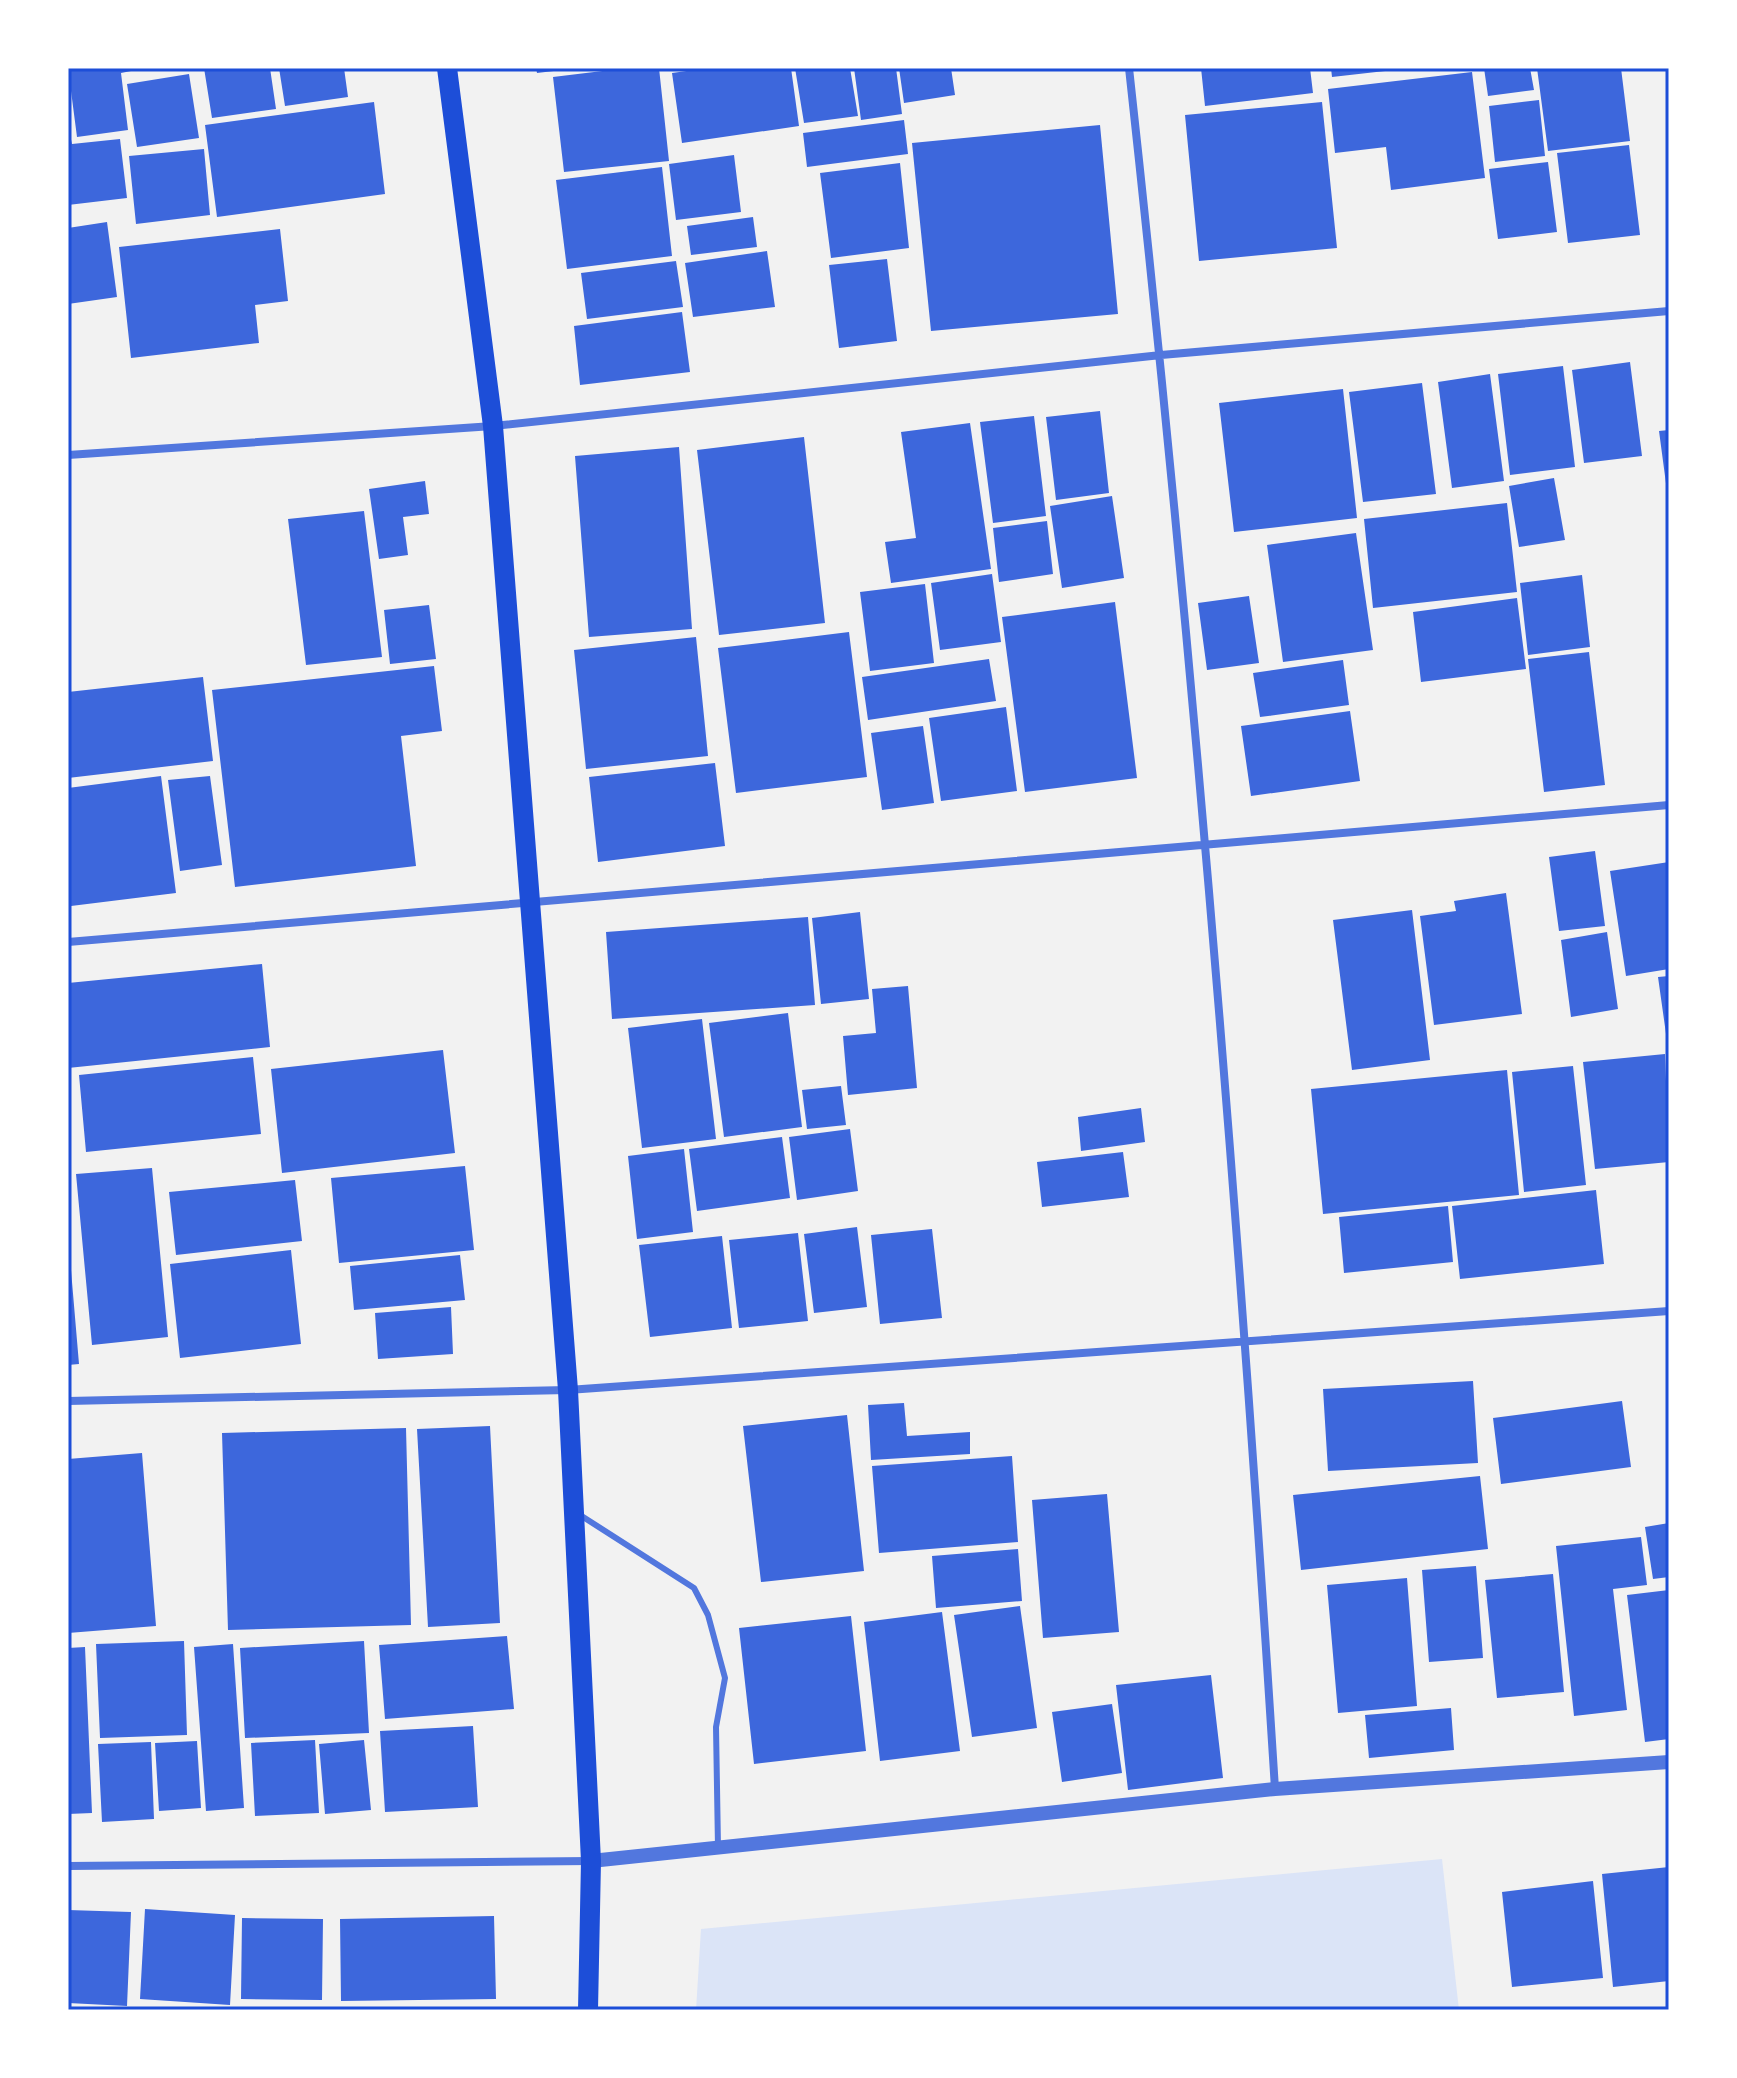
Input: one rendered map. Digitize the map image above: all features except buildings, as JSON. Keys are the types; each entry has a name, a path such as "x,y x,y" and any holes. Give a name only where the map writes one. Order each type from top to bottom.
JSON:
{"main road":[{"path":"447,68 493,426 568,1390 591,1861 588,2010"}],"street":[{"path":"1129,68 1161,355 1206,847 1247,1342 1275,1789"},
{"path":"68,455 493,426 1161,355 1669,311"},
{"path":"68,942 1669,805"},
{"path":"68,1401 568,1390 1669,1311"},
{"path":"68,1866 591,1861 1275,1789 1669,1762"}],"lane":[{"path":"574,1510 694,1588 708,1615 725,1678 716,1727 718,1847"}],"shaded area":[{"path":"1442,1859 1459,2010 696,2010 701,1929"}]}
